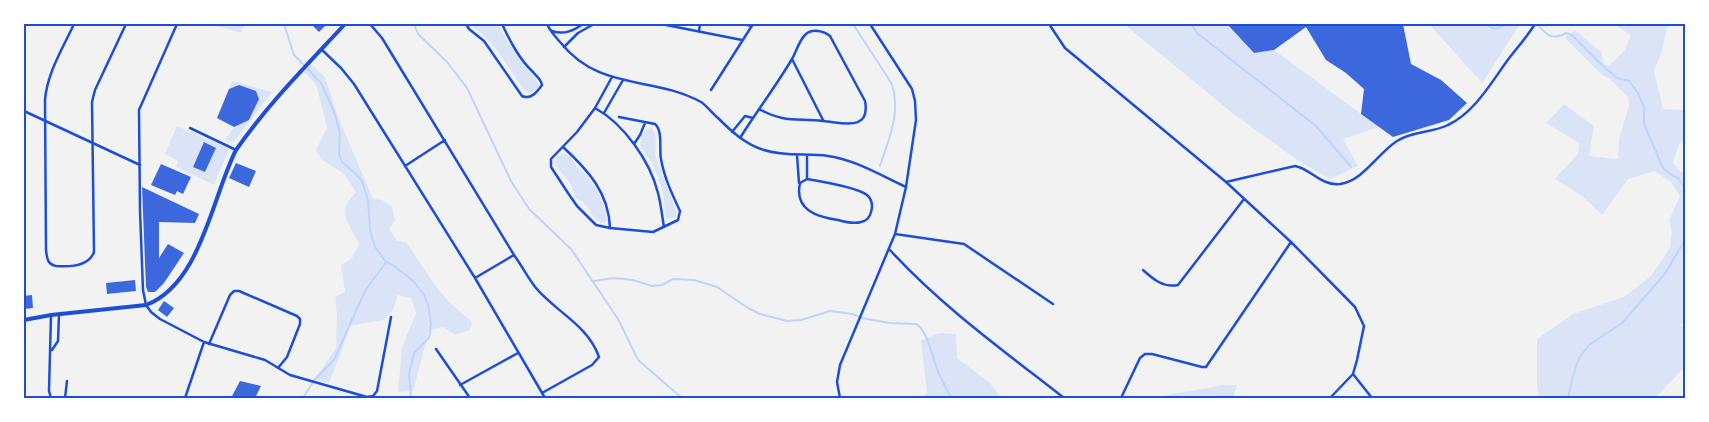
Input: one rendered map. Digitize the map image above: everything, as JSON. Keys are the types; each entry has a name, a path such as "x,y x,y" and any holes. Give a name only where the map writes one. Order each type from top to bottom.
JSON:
{"main road":[{"path":"24,320 51,315 146,305 167,293 188,267 202,238 236,150 299,71 345,24"}],"street":[{"path":"74,24 46,88 46,250 50,263 60,267 87,262 92,256 94,247 92,102 95,90 126,24"},
{"path":"177,24 139,110 143,290 146,305 151,312 204,342 265,360 290,375 367,398 377,391 391,317"},
{"path":"370,24 382,38 514,255 537,288 577,324 595,346 598,357 592,365 542,393"},
{"path":"466,24 469,29 484,41 522,96 530,97 542,85 541,80 518,54 502,24"},
{"path":"546,24 574,58 589,68 612,78 683,94 702,103 732,132 756,147 778,154 828,156 845,160 906,187"},
{"path":"550,30 570,32 583,24"},
{"path":"564,47 578,33 594,24"},
{"path":"661,24 742,40"},
{"path":"698,31 700,24"},
{"path":"711,90 752,25 742,24"},
{"path":"840,398 837,382 840,365 895,234 906,187 916,120 912,89 870,24"},
{"path":"1048,24 1065,48 1226,182 1291,242 1355,307 1364,326 1364,335 1353,374 1330,398"},
{"path":"1226,182 1294,166 1303,168 1322,181 1334,184 1349,182 1360,175 1383,151 1397,140 1413,134 1441,128 1462,116 1475,104 1534,24"},
{"path":"740,138 752,118 792,59 805,35 816,31 827,33 830,36 865,101 865,113 857,122 845,125 823,120 777,118 759,109"},
{"path":"321,49 341,68 354,84 475,278 545,398"},
{"path":"792,59 823,120"},
{"path":"612,78 595,108 551,159 550,163 577,206 596,225 646,233 653,232 678,220 680,211 664,173 658,126 619,117"},
{"path":"604,113 623,80"},
{"path":"595,108 604,113 638,150 653,176 658,192 664,227"},
{"path":"24,111 140,165"},
{"path":"732,132 745,116 752,118"},
{"path":"634,144 645,122"},
{"path":"190,128 236,150"},
{"path":"405,166 445,140"},
{"path":"563,147 585,170 604,198 608,208 610,228"},
{"path":"797,155 799,188 803,203 807,209 820,217 855,223 868,219 871,214 872,201 868,195 829,183 807,179 800,183 799,188"},
{"path":"806,155 807,179"},
{"path":"1143,270 1164,285 1178,285 1244,199"},
{"path":"895,234 964,244 1053,304"},
{"path":"1121,398 1140,358 1145,354 1152,354 1202,367 1206,366 1291,242"},
{"path":"889,250 923,285 1064,398"},
{"path":"475,278 514,255"},
{"path":"210,344 230,295 234,291 239,291 300,319 300,324 287,357 278,368"},
{"path":"51,315 49,391 52,398"},
{"path":"51,351 58,340 59,315"},
{"path":"185,398 204,342"},
{"path":"436,349 470,398"},
{"path":"460,385 518,353"},
{"path":"1353,374 1372,398"},
{"path":"65,398 67,381"}],"shaded area":[{"path":"209,24 244,24 241,33"},
{"path":"470,24 498,24 515,53 536,79 539,86 531,93 525,91 495,48"},
{"path":"1124,24 1227,24 1254,52 1274,50 1379,127 1343,139 1358,166 1330,179 1297,160 1231,112"},
{"path":"1429,24 1520,24 1482,83"},
{"path":"1615,24 1668,24 1661,54 1654,71 1663,109 1683,110 1685,139 1679,144 1673,163 1685,174 1685,321 1680,325 1685,329 1685,367 1655,398 1540,398 1537,387 1537,339 1573,314 1624,297 1651,276 1670,248 1672,233 1669,220 1680,196 1671,182 1654,171 1628,179 1602,215 1582,196 1555,179 1578,154 1579,143 1546,123 1564,104 1594,126 1589,156 1618,159 1619,139 1629,106 1628,97 1610,79 1602,75 1565,38 1575,30 1601,52 1604,64 1609,66 1624,51 1631,36"},
{"path":"311,64 325,77 338,117 373,199 382,200 392,207 395,221 389,229 397,241 406,242 434,284 449,302 472,322 470,330 455,335 443,327 429,331 413,391 398,392 402,347 416,313 411,298 398,295 393,310 383,320 349,326 329,383 315,379 336,348 337,316 335,297 345,292 341,265 352,258 359,244 345,215 346,206 356,192 344,174 321,159 316,150 327,127 316,84 303,71"},
{"path":"232,81 272,92 237,138 231,143 225,140 234,127 249,120 259,99 256,91 239,85 229,89"},
{"path":"177,126 229,149 214,185 176,167 178,161 165,154","holes":["204,143 215,148 205,172 193,167"]},
{"path":"652,128 656,138 655,154 676,211 676,217 670,219 666,218 663,193 654,166 640,146 644,131"},
{"path":"563,153 571,157 594,185 600,196 607,221 602,223 596,220 583,202 576,198 571,185 554,163 557,157"},
{"path":"940,333 956,334 957,358 990,383 1001,398 922,398 927,393 921,340"},
{"path":"1223,385 1237,385 1233,398 1162,398 1163,396"}],"building":[{"path":"311,24 327,24 319,32"},
{"path":"1227,24 1403,24 1411,64 1441,80 1467,103 1449,120 1393,137 1361,114 1364,89 1346,73 1326,60 1306,27 1274,50 1254,53"},
{"path":"239,85 256,91 259,99 249,120 234,127 217,118 229,89"},
{"path":"204,142 216,148 205,172 193,167"},
{"path":"236,163 256,171 249,187 229,178"},
{"path":"161,164 191,177 183,194 177,191 175,195 151,185"},
{"path":"142,187 199,214 195,223 159,222 159,258 168,244 184,253 164,283 155,292 148,292 146,287"},
{"path":"135,280 136,291 107,294 106,283"},
{"path":"32,295 33,308 24,309 24,296"},
{"path":"164,301 174,308 167,317 158,310"},
{"path":"240,381 261,386 255,398 231,398"}],"waterway":[{"path":"284,24 294,55 321,83 335,114 340,133 339,154 342,162 362,181 368,200 370,230 375,247 386,262 393,265 413,281 424,295 428,305 431,324 430,334 428,339 414,353 409,374 411,398"},
{"path":"414,24 418,34 447,62 467,88 511,181 529,209 571,249 618,319 638,360 682,398"},
{"path":"853,24 892,84 895,115 880,166"},
{"path":"1191,24 1197,33 1316,126 1351,167"},
{"path":"1487,24 1491,28 1501,27 1506,24"},
{"path":"1537,24 1553,37 1566,33 1572,35 1617,78 1629,81 1638,93 1644,107 1644,124 1663,168 1678,178 1685,188"},
{"path":"1568,398 1579,358 1589,345 1622,323 1664,275 1685,240"},
{"path":"303,398 315,379 334,360 365,291 386,262"},
{"path":"594,281 614,278 633,280 652,286 662,285 673,279 694,280 717,287 760,314 787,321 801,320 830,311 853,314 862,318 890,323 916,324 927,339 939,374 951,398"}]}
